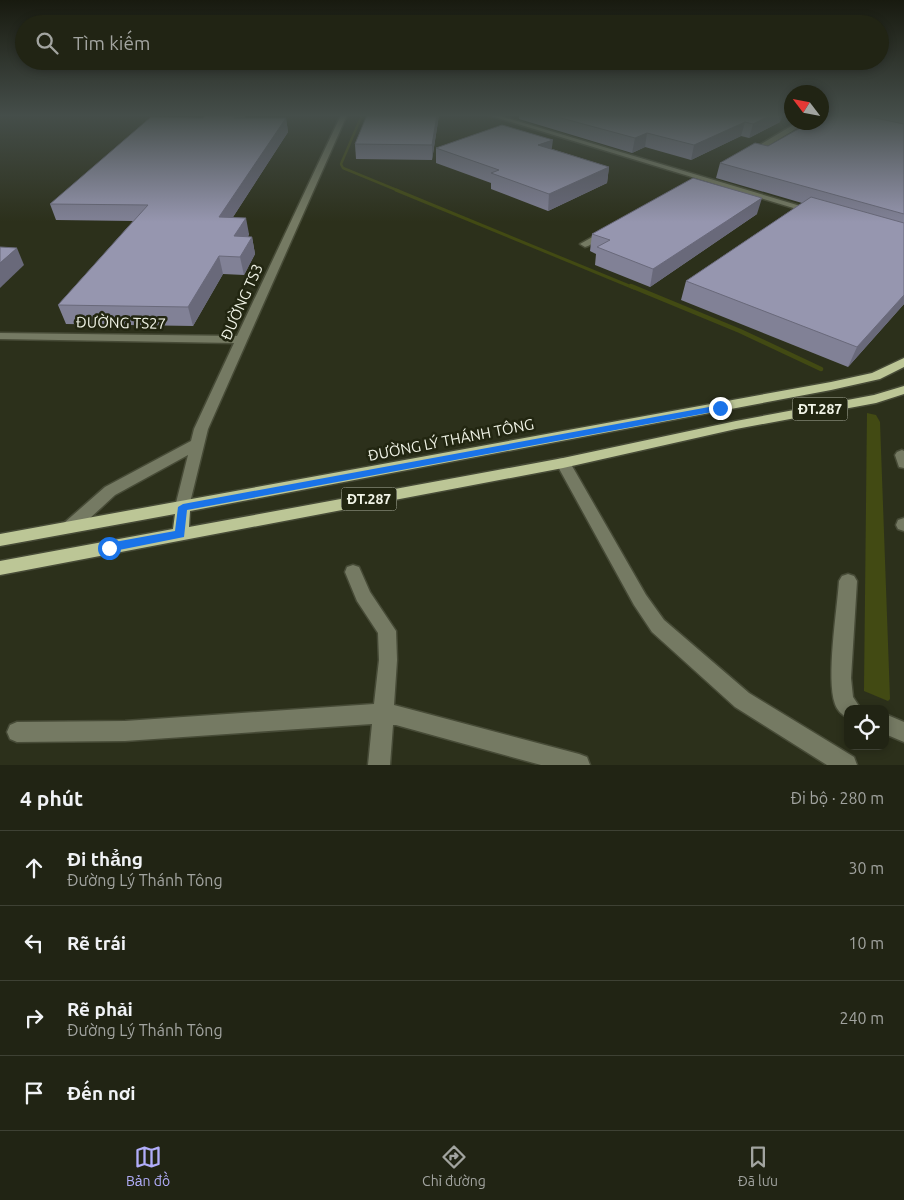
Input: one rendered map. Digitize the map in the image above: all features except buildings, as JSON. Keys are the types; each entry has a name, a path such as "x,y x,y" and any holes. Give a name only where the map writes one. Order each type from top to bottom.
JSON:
{"main road":[{"name":"ĐƯỜNG LÝ THÁNH TÔNG","path":"0,540 720,408 876,376 904,362"},
{"name":"ĐT.287","path":"0,569 564,463 736,425 876,398 904,390"},
{"path":"720,408 736,425"},
{"path":"180,534 183,507"}],"street":[{"name":"ĐƯỜNG TS3","path":"183,507 201,429 328,151"},
{"path":"609,151 818,213"},
{"path":"740,158 753,151"},
{"path":"695,183 718,171"},
{"path":"585,244 614,228"},
{"name":"ĐƯỜNG TS27","path":"0,336 241,340"},
{"path":"70,527 110,491 197,444"},
{"path":"564,463 640,600 658,626 742,700 846,765"},
{"path":"353,572 363,596 386,632 388,660 379,765"},
{"path":"847,705 842,694 841,678 848,582"},
{"path":"17,732 125,731 384,714 396,715 579,765"},
{"path":"889,726 904,732"}],"shaded area":[{"path":"867,413 876,415 880,422 890,699 888,701 864,691"}],"waterway":[{"path":"347,151 341,164 343,168 399,191"},
{"path":"396,190 634,288"},
{"path":"631,286 740,331 821,369"}],"route":[{"path":"109,548 180,534 183,507 720,408"}]}
